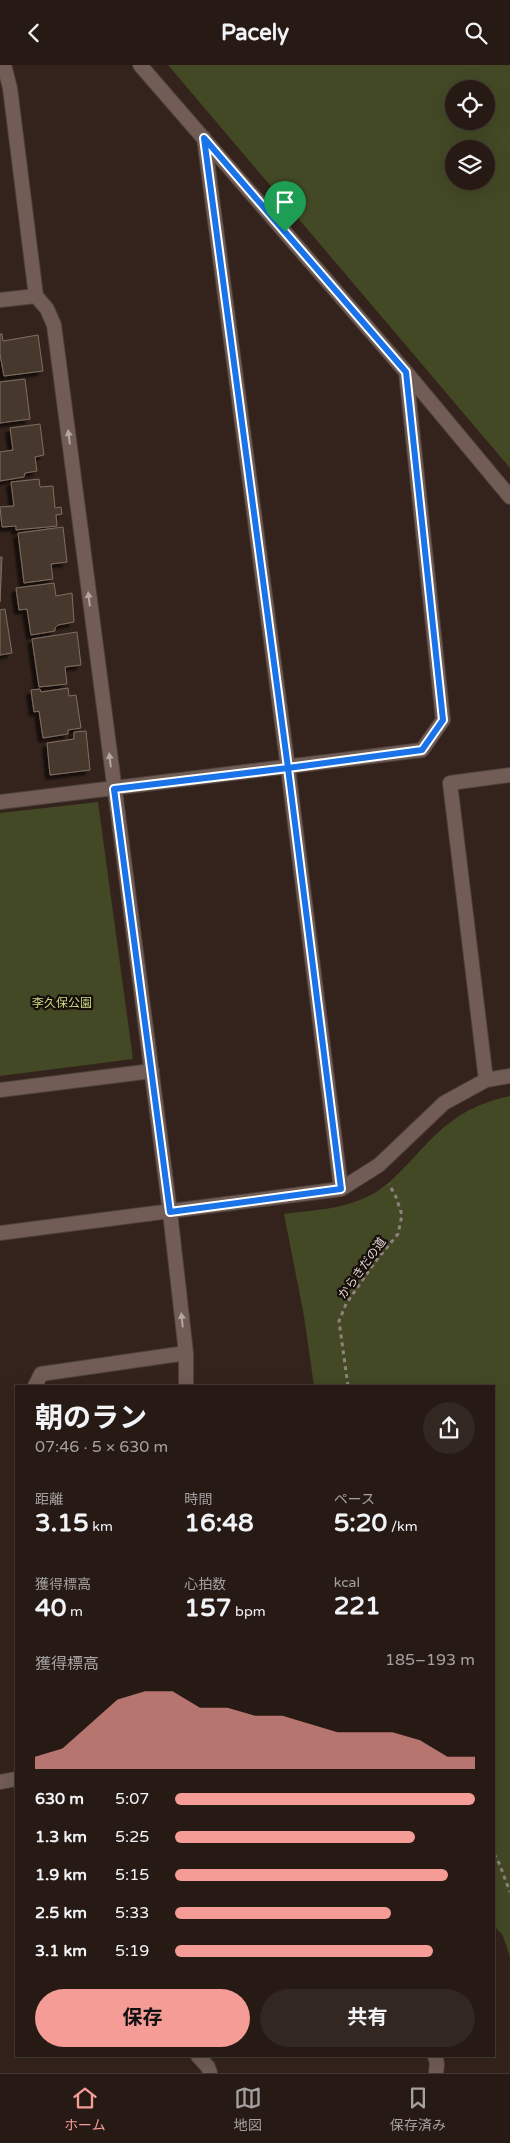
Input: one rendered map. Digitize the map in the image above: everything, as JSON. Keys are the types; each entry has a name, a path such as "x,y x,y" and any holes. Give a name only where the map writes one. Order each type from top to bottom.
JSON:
{"street":[{"path":"4,65 10,89 36,296 47,309 54,325 170,1212 186,1353 186,1385"},
{"path":"140,65 406,372 510,497"},
{"path":"204,138 288,768 341,1189"},
{"path":"0,300 36,296"},
{"path":"0,803 422,750 443,720 406,372"},
{"path":"486,1080 450,783 510,775"},
{"path":"0,1090 152,1071"},
{"path":"0,1233 341,1189 379,1165 444,1103 486,1080 510,1076"},
{"path":"35,1385 41,1374 186,1353"},
{"path":"0,1782 15,1779"},
{"path":"199,2057 208,2067 210,2073"},
{"path":"436,2057 436,2073"}],"path":[{"name":"からきだの道","path":"348,1385 339,1321 346,1304 374,1263 398,1234 402,1215 396,1197 379,1165"},
{"path":"495,1856 510,1892"}],"green space":[{"path":"168,65 510,65 510,468"},
{"name":"李久保公園","path":"98,802 133,1059 0,1076 0,813"},
{"path":"510,1096 510,1957 503,1936 495,1926 495,1385 314,1385 304,1316 284,1214 331,1208 365,1198 386,1185 439,1132 455,1119 478,1106"}],"building":[{"path":"0,334 2,334 3,341 38,335 43,371 4,376 0,354"},
{"path":"25,379 30,419 0,423 0,382"},
{"path":"40,424 44,455 35,457 37,471 25,473 24,477 0,481 0,452 13,450 10,428"},
{"path":"39,479 40,487 53,486 55,508 61,507 62,514 56,515 57,526 16,530 16,526 2,527 0,507 14,506 11,482"},
{"path":"63,527 67,562 51,564 53,579 24,583 18,533"},
{"path":"0,557 2,557 0,602"},
{"path":"54,583 56,596 72,593 74,622 58,625 55,631 31,635 27,609 19,610 16,588"},
{"path":"5,609 12,653 0,655 0,610"},
{"path":"77,632 81,665 65,667 67,684 39,687 32,639"},
{"path":"68,688 69,696 76,695 81,728 68,730 68,734 43,738 39,711 34,712 31,690 40,689 41,692"},
{"path":"86,731 90,770 50,775 47,743 74,739 74,732"}],"route":[{"path":"285,232 204,138 288,768 114,789 170,1212 341,1189 288,768 422,750 443,720 406,372 285,232"}]}
